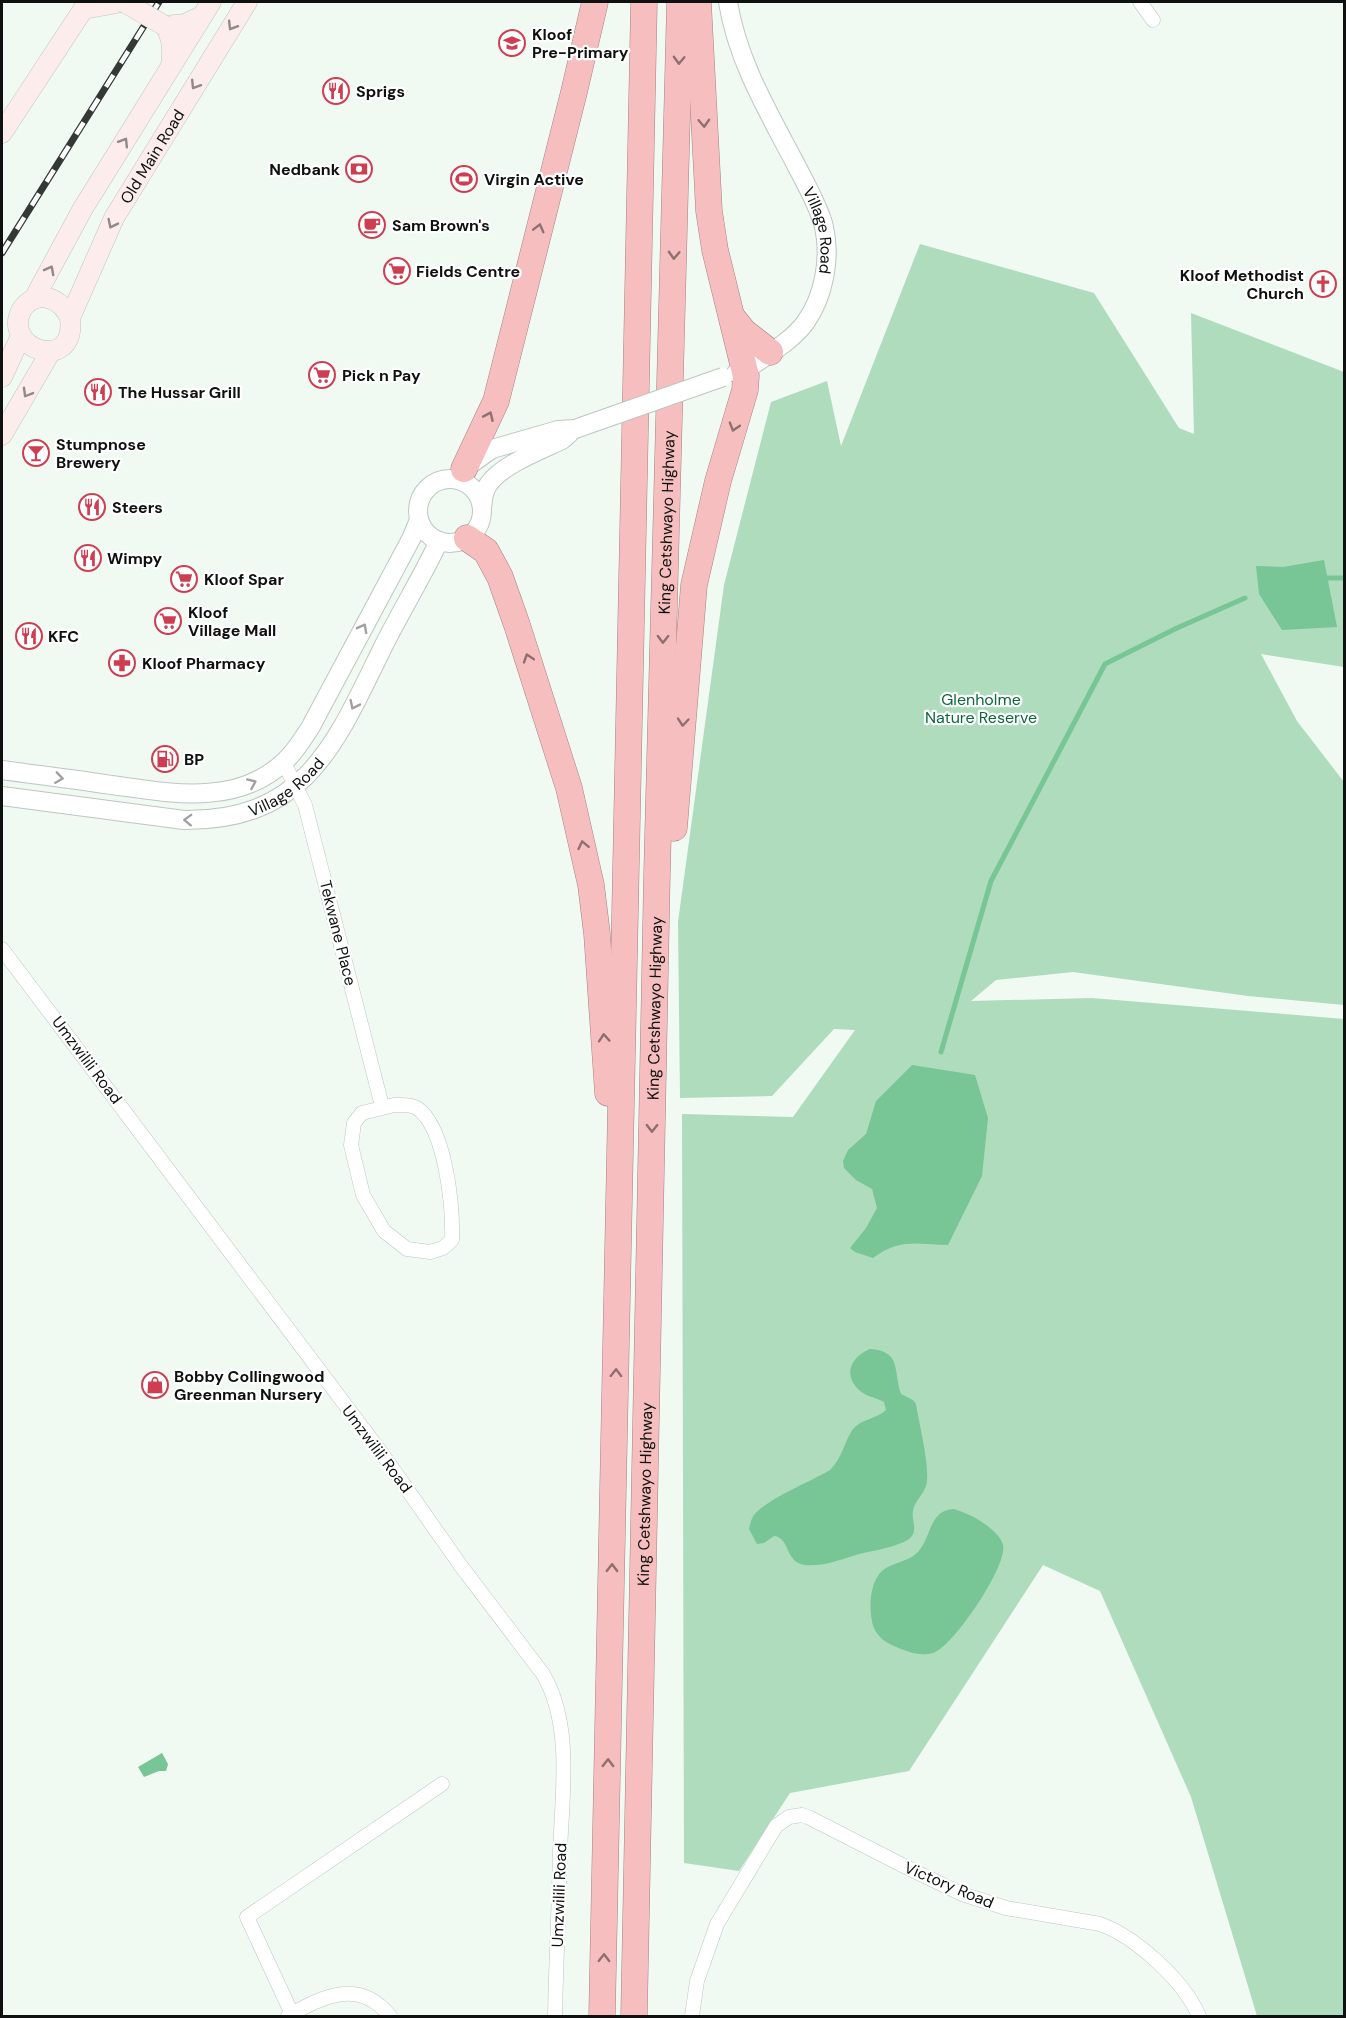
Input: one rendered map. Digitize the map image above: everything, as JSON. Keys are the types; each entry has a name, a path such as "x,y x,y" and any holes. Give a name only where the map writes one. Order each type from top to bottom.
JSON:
{"highway":[{"path":"460,474 496,400 595,2"},
{"name":"King Cetshwayo Highway","path":"602,2016 644,2"},
{"name":"King Cetshwayo Highway","path":"634,2016 680,2"},
{"path":"657,938 675,824 694,585 718,481 745,390 734,374 730,314 715,250 709,211 698,2"},
{"path":"730,314 744,332 770,352"},
{"path":"467,538 486,551 503,584 569,788 582,840 597,934 619,1264"}],"main road":[{"path":"2,133 86,5 123,2 165,26 173,49 171,66"},
{"name":"Old Main Road","path":"70,318 114,218 247,2"},
{"path":"165,26 185,24 207,9"},
{"name":"Old Main Road","path":"34,299 82,210 207,9"},
{"path":"52,298 60,303 70,318 69,334 59,347 51,351 34,350 20,338 17,330 20,311 34,299 52,298"},
{"path":"2,377 20,338"},
{"path":"2,435 51,351"}],"street":[{"name":"Village Road","path":"460,474 477,458 492,449 558,430 574,429 734,374 796,334 813,311 819,298 826,264 824,226 806,185 748,71 737,41 728,2"},
{"path":"1140,2 1153,20"},
{"name":"Village Road","path":"482,508 486,487 498,474 508,466 562,440 574,429"},
{"path":"460,474 476,493 482,508 480,519 476,530 467,538 458,542 439,541 427,533 419,520 420,500 429,486 460,474"},
{"name":"Village Road","path":"2,770 151,791 205,794 237,789 260,779 284,763 310,728 419,520"},
{"name":"Village Road","path":"2,796 184,820 211,820 242,814 261,807 297,786 322,759 350,714 439,541"},
{"name":"Tekwane Place","path":"284,763 297,786 308,815 382,1106"},
{"name":"Umzwilili Road","path":"2,948 383,1455 461,1566 550,1685 558,1712 561,1734 563,1790 555,2016"},
{"path":"382,1106 414,1106 425,1115 433,1129 444,1160 453,1220 452,1240 443,1248 430,1252 407,1250 384,1231 363,1195 351,1145 354,1123 362,1113 382,1106"},
{"path":"390,2016 368,1998 346,1993 320,2001 290,2015 247,1917 442,1784"},
{"name":"Victory Road","path":"692,2016 697,1981 713,1934 723,1915 776,1826 789,1817 802,1815 962,1894 1006,1908 1100,1924 1114,1930 1150,1956 1172,1977 1199,2016"}],"green space":[{"name":"Glenholme Nature Reserve","path":"920,244 1094,293 1179,428 1194,434 1191,313 1344,372 1344,667 1261,654 1297,721 1344,782 1344,1005 1248,996 1073,972 996,980 971,1001 1092,998 1344,1019 1344,2016 1257,2016 1191,1797 1100,1591 1043,1565 909,1771 790,1793 739,1871 684,1863 682,1114 793,1117 855,1030 834,1029 772,1096 680,1098 678,922 724,585 771,402 827,381 841,446"}],"shaded area":[{"path":"1324,560 1337,627 1282,630 1259,594 1256,566 1283,567"},
{"path":"912,1065 975,1075 988,1118 982,1176 948,1245 918,1243 900,1245 891,1247 873,1258 850,1248 866,1228 877,1208 872,1189 856,1180 844,1168 843,1161 848,1150 866,1134 876,1101"},
{"path":"870,1349 880,1351 892,1358 901,1394 916,1404 926,1458 927,1478 925,1489 914,1508 913,1534 907,1540 894,1546 832,1562 818,1565 798,1563 779,1538 774,1536 764,1543 757,1544 749,1529 751,1520 760,1509 769,1503 830,1470 853,1429 886,1410 884,1402 862,1392 851,1378 851,1366 854,1361"},
{"path":"953,1509 974,1517 996,1533 1003,1545 997,1570 977,1605 942,1648 933,1653 918,1654 894,1646 885,1641 874,1628 870,1606 874,1583 886,1568 918,1552 939,1514"},
{"path":"162,1753 168,1764 166,1771 159,1771 144,1777 138,1767"}],"waterway":[{"path":"1322,578 1344,578"},
{"path":"941,1052 991,881 1105,664 1177,628 1245,598"}],"railway":[{"path":"2,253 159,2"}],"place":[{"name":"Kloof Pre-Primary","path":"512,43"},
{"name":"Sprigs","path":"336,91"},
{"name":"Nedbank","path":"359,169"},
{"name":"Virgin Active","path":"464,179"},
{"name":"Sam Brown's","path":"372,225"},
{"name":"Fields Centre","path":"397,271"},
{"name":"Kloof Methodist Church","path":"1323,284"},
{"name":"Pick n Pay","path":"322,375"},
{"name":"The Hussar Grill","path":"98,392"},
{"name":"Stumpnose Brewery","path":"36,453"},
{"name":"Steers","path":"92,507"},
{"name":"Wimpy","path":"88,558"},
{"name":"Kloof Spar","path":"184,579"},
{"name":"Kloof Village Mall","path":"168,621"},
{"name":"KFC","path":"29,636"},
{"name":"Kloof Pharmacy","path":"122,663"},
{"name":"BP","path":"165,759"},
{"name":"Bobby Collingwood Greenman Nursery","path":"155,1385"}]}
